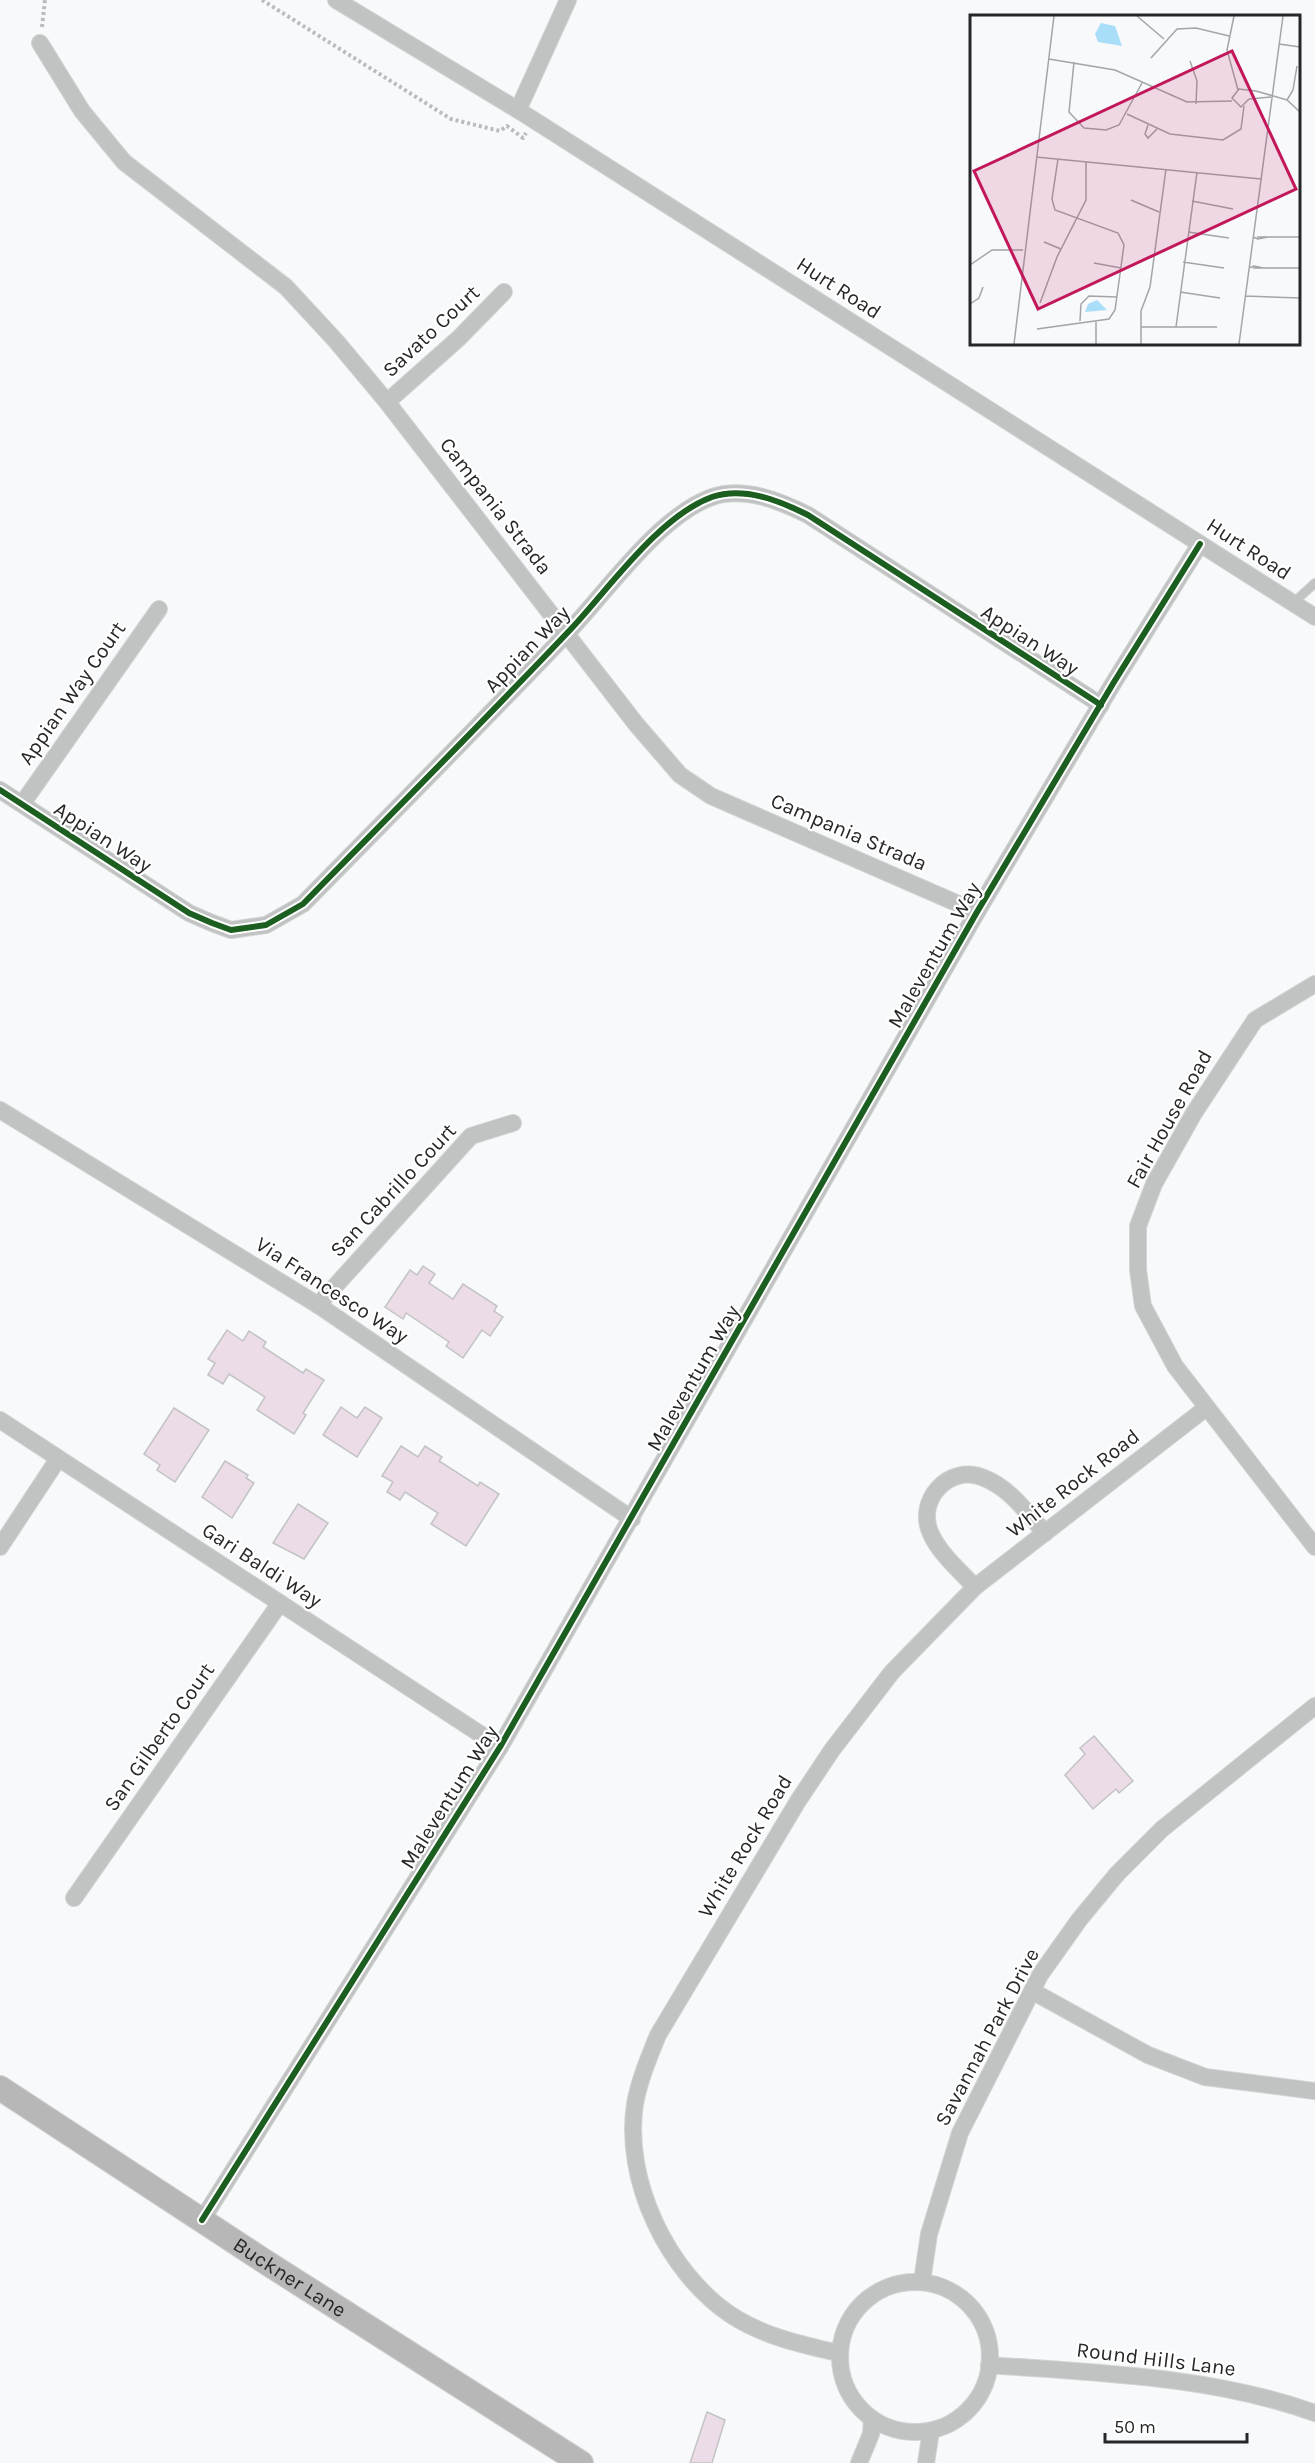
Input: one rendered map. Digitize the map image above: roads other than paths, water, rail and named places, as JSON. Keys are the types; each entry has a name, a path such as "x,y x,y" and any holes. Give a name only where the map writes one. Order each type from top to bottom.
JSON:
{"main road":[{"name":"Buckner Lane","path":"0,2088 581,2463"}],"street":[{"name":"Hurt Road","path":"336,0 534,120 1315,617"},
{"path":"518,110 568,0"},
{"name":"Campania Strada","path":"40,43 82,111 124,162 286,287 336,340 387,402 662,755 695,786 727,804 977,912"},
{"name":"Savato Court","path":"387,402 459,338 504,292"},
{"name":"Appian Way","path":"0,790 189,913 231,930 266,926 303,904 566,634 649,542 675,520 713,497 752,494 787,504 808,515 1101,705"},
{"name":"Maleventum Way","path":"202,2220 500,1747 977,912 1200,544"},
{"name":"Appian Way Court","path":"22,804 159,609"},
{"name":"Fair House Road","path":"1315,984 1255,1020 1194,1113 1154,1184 1138,1226 1138,1270 1143,1306 1175,1366 1315,1547"},
{"name":"Via Francesco Way","path":"0,1110 318,1305 632,1519"},
{"name":"San Cabrillo Court","path":"318,1305 471,1136 513,1123"},
{"name":"White Rock Road","path":"839,2353 768,2333 731,2315 687,2273 667,2246 640,2187 633,2146 635,2105 645,2068 658,2035 798,1801 832,1750 892,1672 975,1587 1206,1408"},
{"name":"Gari Baldi Way","path":"0,1420 500,1747"},
{"path":"0,1547 58,1459"},
{"path":"975,1587 931,1535 926,1515 928,1500 939,1487 959,1474 983,1477 1001,1486 1045,1533"},
{"name":"San Gilberto Court","path":"74,1898 280,1603"},
{"name":"Savannah Park Drive","path":"922,2281 929,2234 960,2133 1032,1991 1079,1920 1117,1874 1162,1829 1315,1706"},
{"path":"1032,1991 1148,2055 1205,2078 1315,2091"},
{"path":"922,2281 946,2288 972,2307 985,2328 990,2350 988,2374 978,2398 966,2413 947,2426 931,2431 903,2432 880,2424 857,2407 842,2379 839,2353 844,2330 855,2310 874,2292 892,2284 922,2281"},
{"name":"Round Hills Lane","path":"989,2365 1201,2385 1271,2399 1315,2413"},
{"path":"859,2463 871,2434 872,2419"},
{"path":"926,2463 931,2431"}],"lane":[{"path":"1293,604 1315,583"}]}
